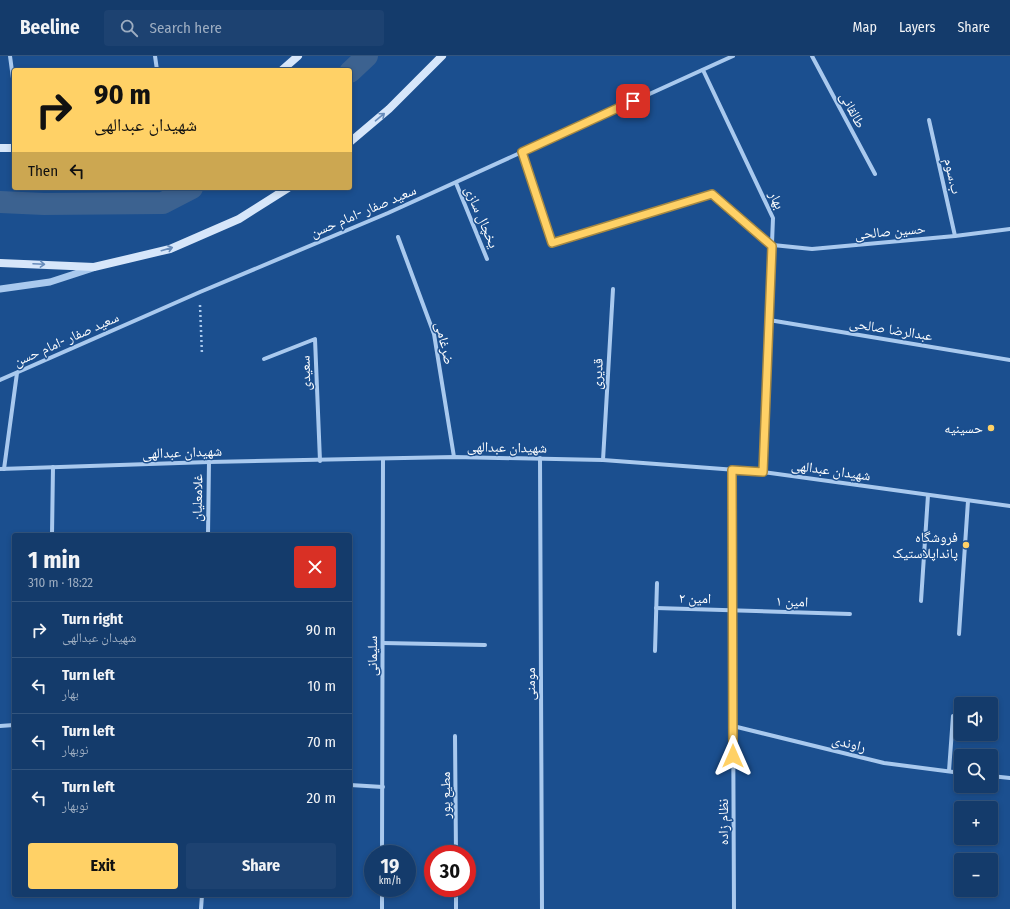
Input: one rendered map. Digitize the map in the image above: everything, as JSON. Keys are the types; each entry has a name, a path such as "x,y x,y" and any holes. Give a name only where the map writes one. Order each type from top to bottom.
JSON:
{"main road":[{"path":"284,68 298,56"},
{"path":"352,140 389,109 442,56"},
{"path":"0,148 12,148"},
{"path":"0,263 94,267 170,249 239,219 285,190"}],"street":[{"path":"10,56 12,71"},
{"path":"155,56 157,68"},
{"name":"سعید صفار -امام حسن","path":"0,380 200,292 456,183 733,56"},
{"name":"طالقانی","path":"812,56 875,174"},
{"name":"بهار","path":"703,70 774,218 763,472"},
{"name":"ب.سوم","path":"929,120 956,236"},
{"path":"522,152 552,243 712,194 772,246"},
{"name":"یخچال سازی","path":"456,183 488,259"},
{"name":"حسین صالحی","path":"772,246 812,249 956,236 1010,229"},
{"name":"ضرغامی","path":"398,237 434,334 454,457"},
{"path":"0,289 50,282 94,267"},
{"name":"قدیری","path":"603,460 613,290"},
{"name":"عبدالرضا صالحی","path":"769,320 1010,360"},
{"name":"سعیدی","path":"264,359 315,339 320,461"},
{"path":"2,469 17,373"},
{"name":"شهیدان عبدالهی","path":"2,469 209,462 320,461 454,457 603,460 763,472 1010,506"},
{"name":"مومنی","path":"540,458 542,909"},
{"name":"سلیمانی","path":"382,845 383,459"},
{"name":"غلامعلیان","path":"208,533 209,462"},
{"path":"52,533 53,467"},
{"name":"نظام زاده","path":"732,470 734,909"},
{"path":"921,601 928,495"},
{"path":"959,634 968,501"},
{"path":"656,651 657,583"},
{"name":"امین ۲","path":"656,608 733,610"},
{"name":"امین ۱","path":"733,610 850,614"},
{"path":"383,643 485,645"},
{"path":"949,771 953,716"},
{"path":"0,726 12,725"},
{"name":"راوندی","path":"733,726 884,763 954,771"},
{"name":"مطیع پور","path":"455,736 456,845"},
{"path":"998,777 1010,778"},
{"path":"352,785 383,786"},
{"path":"202,897 202,909"},
{"path":"382,897 382,909"},
{"path":"456,897 456,909"}],"path":[{"path":"200,292 202,355"}],"waterway":[{"path":"352,70 367,56"},
{"path":"0,202 44,204 163,203 188,190"}],"place":[{"name":"حسینیه","path":"991,428"},
{"name":"فروشگاه پانداپلاستیک","path":"966,545"}],"route":[{"path":"633,101 522,152 552,243 712,194 772,246 763,472 732,470 733,756"}]}
